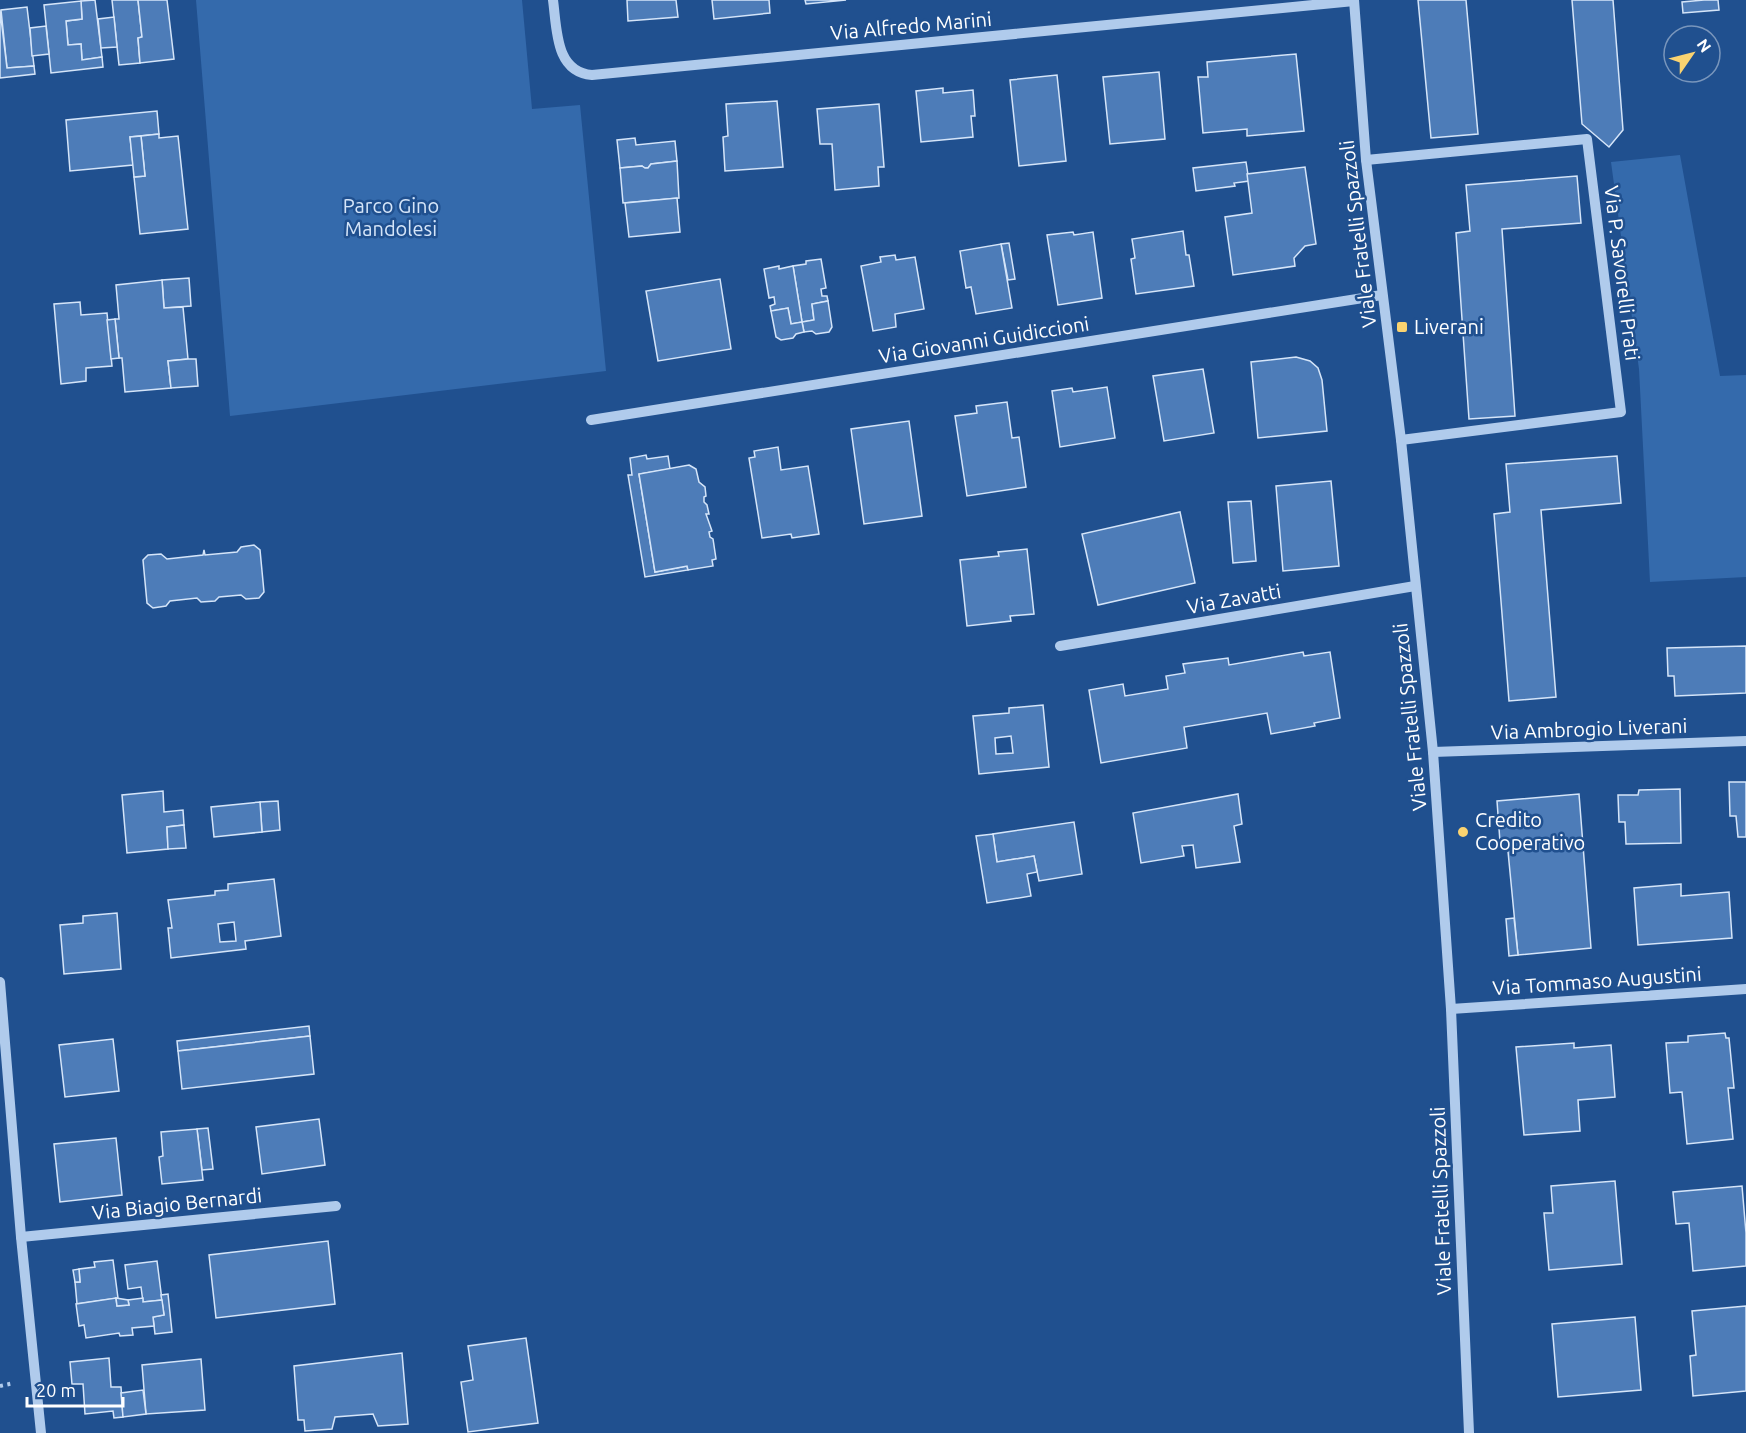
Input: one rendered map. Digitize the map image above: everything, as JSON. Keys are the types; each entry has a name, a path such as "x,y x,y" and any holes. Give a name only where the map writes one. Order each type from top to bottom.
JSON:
{"street":[{"name":"Via Alfredo Marini","path":"553,0 562,52 573,69 580,74 604,74 1354,1"},
{"name":"Viale Fratelli Spazzoli","path":"1354,1 1366,160 1401,440 1433,752 1451,1009 1469,1433"},
{"name":"Via P. Savorelli Prati","path":"1366,160 1587,140 1590,163 1621,412 1401,440"},
{"name":"Via Giovanni Guidiccioni","path":"591,420 1382,295"},
{"name":"Via Zavatti","path":"1060,646 1415,586"},
{"name":"Via Ambrogio Liverani","path":"1433,752 1746,741"},
{"path":"0,982 6,1113 41,1433"},
{"name":"Via Tommaso Augustini","path":"1451,1009 1746,989"},
{"name":"Via Biagio Bernardi","path":"21,1237 336,1206"}],"green space":[{"name":"Parco Gino Mandolesi","path":"196,0 522,0 532,109 580,105 606,371 230,416"},
{"path":"1680,155 1720,376 1746,375 1746,577 1650,582 1639,369 1611,162"}],"building":[{"path":"95,0 102,57 82,60 81,44 68,45 66,21 82,19 81,1"},
{"path":"112,0 138,0 142,37 138,38 140,63 119,65"},
{"path":"138,0 167,0 174,59 140,63 138,38 142,37"},
{"path":"627,0 676,0 678,17 628,21"},
{"path":"712,0 769,0 770,13 714,19"},
{"path":"805,0 846,0 806,4"},
{"path":"1418,0 1466,0 1478,134 1431,138"},
{"path":"1572,0 1613,0 1623,130 1609,147 1582,124"},
{"path":"1718,0 1719,10 1683,13 1682,2"},
{"path":"81,1 82,19 66,21 68,45 81,44 82,60 102,57 103,67 51,73 44,5"},
{"path":"27,7 34,66 7,68 1,10"},
{"path":"0,10 7,68 34,66 35,74 0,78"},
{"path":"114,17 117,47 101,48 98,19"},
{"path":"46,26 49,54 32,56 30,28"},
{"path":"1296,54 1304,131 1247,136 1247,129 1203,133 1198,77 1208,77 1207,62"},
{"path":"1159,72 1165,139 1110,144 1103,77"},
{"path":"1057,75 1066,161 1019,166 1010,80"},
{"path":"943,88 943,93 973,90 975,116 971,116 973,137 921,142 916,91"},
{"path":"777,101 783,167 725,171 723,137 728,136 726,104"},
{"path":"879,104 884,167 878,167 879,186 835,190 832,144 820,144 817,109"},
{"path":"157,111 159,134 130,137 133,165 70,171 66,120"},
{"path":"159,134 159,138 178,136 188,229 140,234 134,177 145,176 141,136"},
{"path":"141,136 145,176 134,177 130,137"},
{"path":"635,138 636,145 675,141 677,161 651,164 648,168 642,166 620,168 617,140"},
{"path":"677,161 679,198 623,203 620,168 642,166 648,168 651,164"},
{"path":"1246,162 1249,181 1234,183 1235,186 1196,191 1193,168"},
{"path":"1305,167 1316,244 1305,246 1294,258 1295,266 1233,275 1225,217 1252,213 1247,174"},
{"path":"1577,176 1581,223 1502,229 1515,416 1469,419 1456,233 1470,231 1466,185"},
{"path":"677,198 680,232 629,237 625,203"},
{"path":"1183,231 1194,286 1136,294 1131,259 1135,258 1132,239"},
{"path":"1073,232 1074,235 1093,232 1102,298 1058,305 1047,235"},
{"path":"1009,243 1015,279 1008,280 1001,244"},
{"path":"1001,244 1012,308 976,314 971,287 966,288 960,251"},
{"path":"895,255 896,260 915,257 924,309 895,314 896,327 873,331 861,266 881,262 880,257"},
{"path":"821,259 826,288 821,289 822,296 827,296 828,301 812,304 814,320 802,322 793,266"},
{"path":"779,266 779,269 793,266 802,322 791,324 788,308 771,311 770,306 775,304 774,297 769,298 764,269"},
{"path":"189,278 191,306 164,308 162,280"},
{"path":"720,279 731,349 658,361 646,291"},
{"path":"162,280 164,308 183,307 188,359 168,361 171,388 125,392 115,319 119,319 116,285"},
{"path":"828,301 832,327 829,332 816,334 812,331 804,332 802,322 814,320 812,304"},
{"path":"80,302 81,315 107,313 112,366 86,368 86,381 61,384 54,304"},
{"path":"788,308 791,324 802,322 804,332 796,334 793,338 781,340 776,337 771,311"},
{"path":"115,319 119,358 111,359 107,320"},
{"path":"1296,357 1310,361 1318,368 1322,380 1327,431 1258,438 1251,362"},
{"path":"196,359 198,386 171,388 168,361"},
{"path":"1203,369 1214,433 1164,441 1153,376"},
{"path":"1107,387 1115,438 1060,447 1052,391 1072,388 1073,392"},
{"path":"1007,402 1012,438 1019,437 1026,487 967,496 955,416 977,413 976,406"},
{"path":"909,421 922,516 864,524 851,429"},
{"path":"778,447 781,470 808,466 819,534 792,538 791,534 762,538 749,458 755,457 754,451"},
{"path":"646,455 647,459 668,456 670,469 639,474 655,572 687,566 688,570 645,577 628,475 632,475 630,458"},
{"path":"1617,456 1621,503 1541,510 1556,697 1509,701 1494,514 1510,512 1506,464"},
{"path":"689,465 696,469 699,482 705,487 704,502 709,514 706,514 712,531 709,532 713,539 716,559 712,560 713,566 688,570 687,566 655,572 639,474"},
{"path":"1331,481 1339,566 1283,571 1276,486"},
{"path":"1251,501 1256,561 1233,563 1228,502"},
{"path":"1180,512 1195,583 1098,605 1082,534"},
{"path":"254,545 260,550 264,592 259,598 246,599 241,595 219,597 215,601 201,602 197,598 170,601 166,606 153,608 147,603 143,560 148,555 161,554 167,559 203,555 204,550 205,555 237,552 241,547"},
{"path":"1027,549 1034,614 1010,616 1011,621 967,626 960,560 999,556 998,552"},
{"path":"1746,646 1746,693 1675,696 1674,676 1668,676 1667,648"},
{"path":"1303,652 1304,656 1330,652 1340,718 1314,723 1315,726 1271,734 1267,713 1184,727 1187,748 1101,763 1089,690 1123,684 1125,696 1168,689 1166,676 1185,673 1183,664 1228,658 1229,665"},
{"path":"1043,705 1049,767 979,774 973,716 1009,713 1009,708","holes":["1011,736 1013,753 996,754 995,738"]},
{"path":"1729,782 1746,782 1746,837 1738,837 1736,816 1730,816"},
{"path":"1680,789 1681,843 1626,844 1625,822 1619,822 1618,795 1638,795 1639,790"},
{"path":"163,791 164,812 183,810 184,825 167,827 168,849 127,853 122,795"},
{"path":"1238,794 1242,824 1234,826 1240,862 1196,868 1193,845 1182,846 1184,856 1141,863 1133,813"},
{"path":"1579,794 1591,948 1518,955 1507,841 1500,842 1497,801"},
{"path":"278,801 280,830 262,832 260,802"},
{"path":"260,802 262,832 214,837 211,807"},
{"path":"1074,822 1082,874 1039,881 1034,856 997,862 993,834"},
{"path":"184,825 186,848 168,849 167,827"},
{"path":"993,834 997,862 1034,856 1037,872 1027,874 1031,896 987,903 976,836"},
{"path":"274,879 281,936 245,941 246,949 171,958 168,928 172,928 168,900 215,895 215,891 228,890 228,884","holes":["234,922 236,941 220,942 218,924"]},
{"path":"1681,884 1681,896 1729,892 1732,938 1638,945 1634,888"},
{"path":"117,913 121,969 64,974 60,925 83,923 83,916"},
{"path":"1514,918 1518,955 1509,956 1506,919"},
{"path":"309,1026 310,1036 178,1051 177,1041"},
{"path":"1725,1033 1726,1038 1729,1038 1734,1088 1728,1088 1733,1139 1687,1144 1682,1092 1670,1093 1666,1043 1688,1042 1688,1036"},
{"path":"310,1036 314,1074 182,1089 178,1051"},
{"path":"113,1039 119,1091 65,1097 59,1045"},
{"path":"1574,1043 1574,1048 1611,1045 1615,1097 1578,1100 1580,1131 1524,1135 1516,1047"},
{"path":"319,1119 325,1165 262,1174 256,1127"},
{"path":"208,1128 213,1169 202,1170 197,1129"},
{"path":"197,1129 203,1180 162,1184 159,1157 163,1156 161,1132"},
{"path":"116,1138 122,1195 60,1202 54,1144"},
{"path":"1615,1181 1622,1264 1549,1270 1544,1213 1553,1213 1551,1186"},
{"path":"1742,1186 1746,1266 1693,1271 1689,1223 1676,1224 1673,1192"},
{"path":"328,1241 335,1304 216,1318 209,1255"},
{"path":"113,1260 118,1298 77,1304 75,1282 80,1282 79,1269 95,1267 94,1262"},
{"path":"157,1261 162,1300 143,1302 141,1287 128,1289 125,1265"},
{"path":"79,1269 80,1282 75,1282 73,1270"},
{"path":"168,1294 172,1332 155,1334 153,1317 164,1315 161,1295"},
{"path":"116,1298 117,1306 129,1305 128,1300 143,1298 143,1302 162,1300 164,1315 153,1317 154,1326 132,1328 133,1335 120,1336 119,1333 86,1338 84,1325 79,1326 76,1304"},
{"path":"116,1298 128,1300 129,1305 117,1306"},
{"path":"1746,1306 1746,1391 1693,1396 1690,1356 1696,1355 1692,1311"},
{"path":"1635,1317 1641,1390 1558,1397 1552,1324"},
{"path":"526,1338 538,1423 468,1432 461,1382 473,1380 468,1346"},
{"path":"402,1353 408,1424 378,1426 373,1414 335,1417 332,1429 305,1431 304,1420 298,1420 294,1366"},
{"path":"109,1358 111,1387 121,1387 123,1417 114,1418 113,1411 85,1414 83,1384 72,1384 70,1362"},
{"path":"201,1359 205,1410 146,1414 142,1365"},
{"path":"143,1390 146,1414 123,1417 121,1393"}],"place":[{"name":"Liverani","path":"1402,327"},
{"name":"Credito Cooperativo","path":"1463,832"}]}
